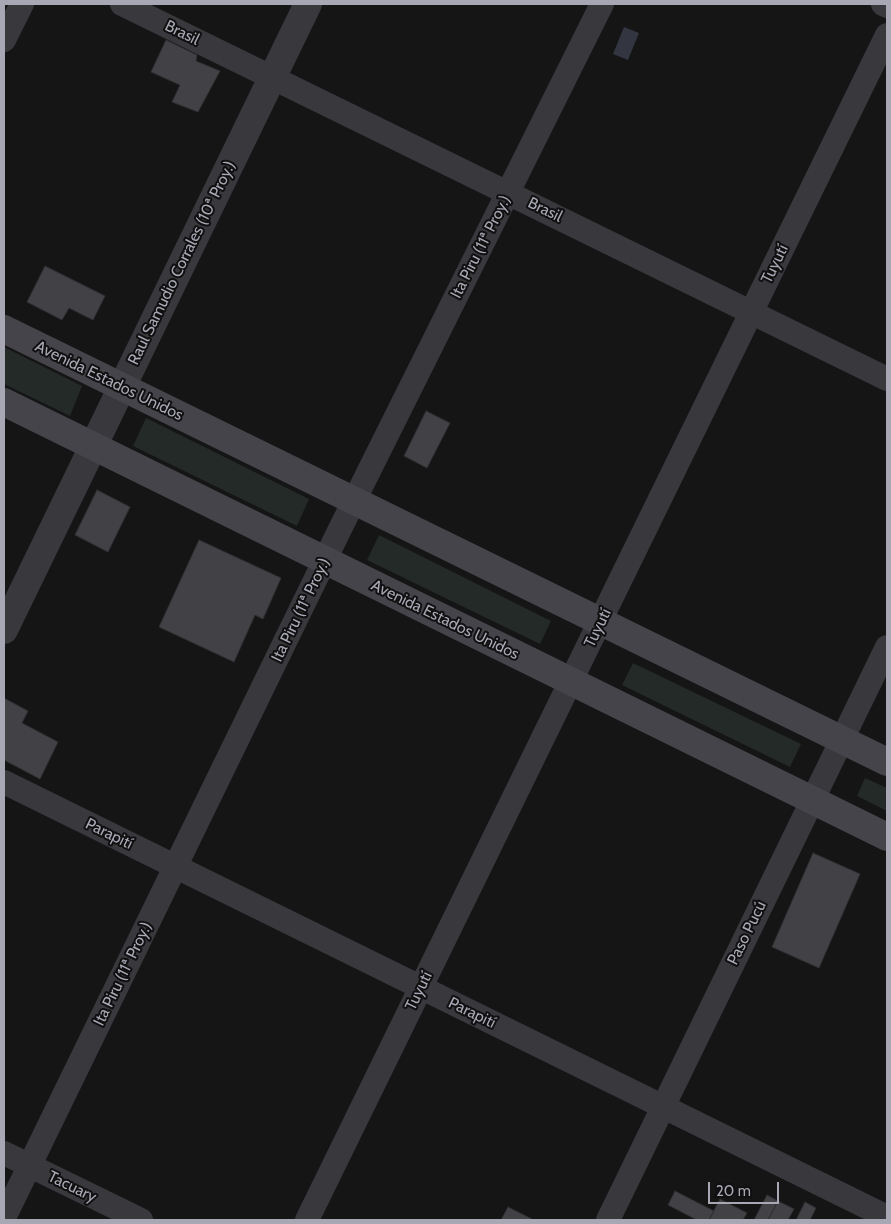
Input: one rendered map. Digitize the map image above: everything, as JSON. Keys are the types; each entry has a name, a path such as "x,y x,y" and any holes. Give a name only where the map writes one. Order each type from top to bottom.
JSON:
{"main road":[{"name":"Avenida Estados Unidos","path":"4,329 887,762"},
{"name":"Avenida Estados Unidos","path":"4,402 887,837"}],"street":[{"path":"4,40 22,4"},
{"name":"Brasil","path":"122,4 509,192 887,379"},
{"name":"Raul Samudio Corrales (10ª Proy.)","path":"4,630 308,4"},
{"name":"Ita Piru (11ª Proy.)","path":"4,1218 354,501 602,4"},
{"path":"883,4 887,6"},
{"name":"Tuyutí","path":"307,1220 887,35"},
{"name":"Paso Pucú","path":"608,1220 887,647"},
{"name":"Parapití","path":"4,782 887,1217"},
{"name":"Tacuary","path":"4,1153 141,1220"}],"shaded area":[{"path":"624,27 639,33 628,60 613,54"},
{"path":"4,347 82,386 70,416 4,384"},
{"path":"146,418 309,499 297,526 133,446"},
{"path":"379,535 551,621 540,644 367,560"},
{"path":"633,663 801,744 790,767 622,685"},
{"path":"865,778 887,788 887,811 857,796"}],"building":[{"path":"166,40 197,55 196,61 220,71 198,112 172,102 180,85 151,72"},
{"path":"45,266 105,296 93,320 69,308 62,320 27,302"},
{"path":"426,411 450,423 427,468 404,456"},
{"path":"97,490 130,507 108,552 75,535"},
{"path":"199,540 281,578 263,619 255,615 234,662 159,627"},
{"path":"4,698 28,711 22,723 58,742 40,779 4,760"},
{"path":"813,853 860,874 819,968 772,947"},
{"path":"675,1191 714,1211 709,1220 697,1220 668,1205"},
{"path":"767,1195 778,1201 768,1220 754,1220"},
{"path":"720,1199 747,1213 743,1220 709,1220"},
{"path":"778,1201 794,1209 788,1220 768,1220"},
{"path":"805,1202 816,1208 810,1220 796,1220"},
{"path":"508,1207 534,1220 501,1220"}]}
